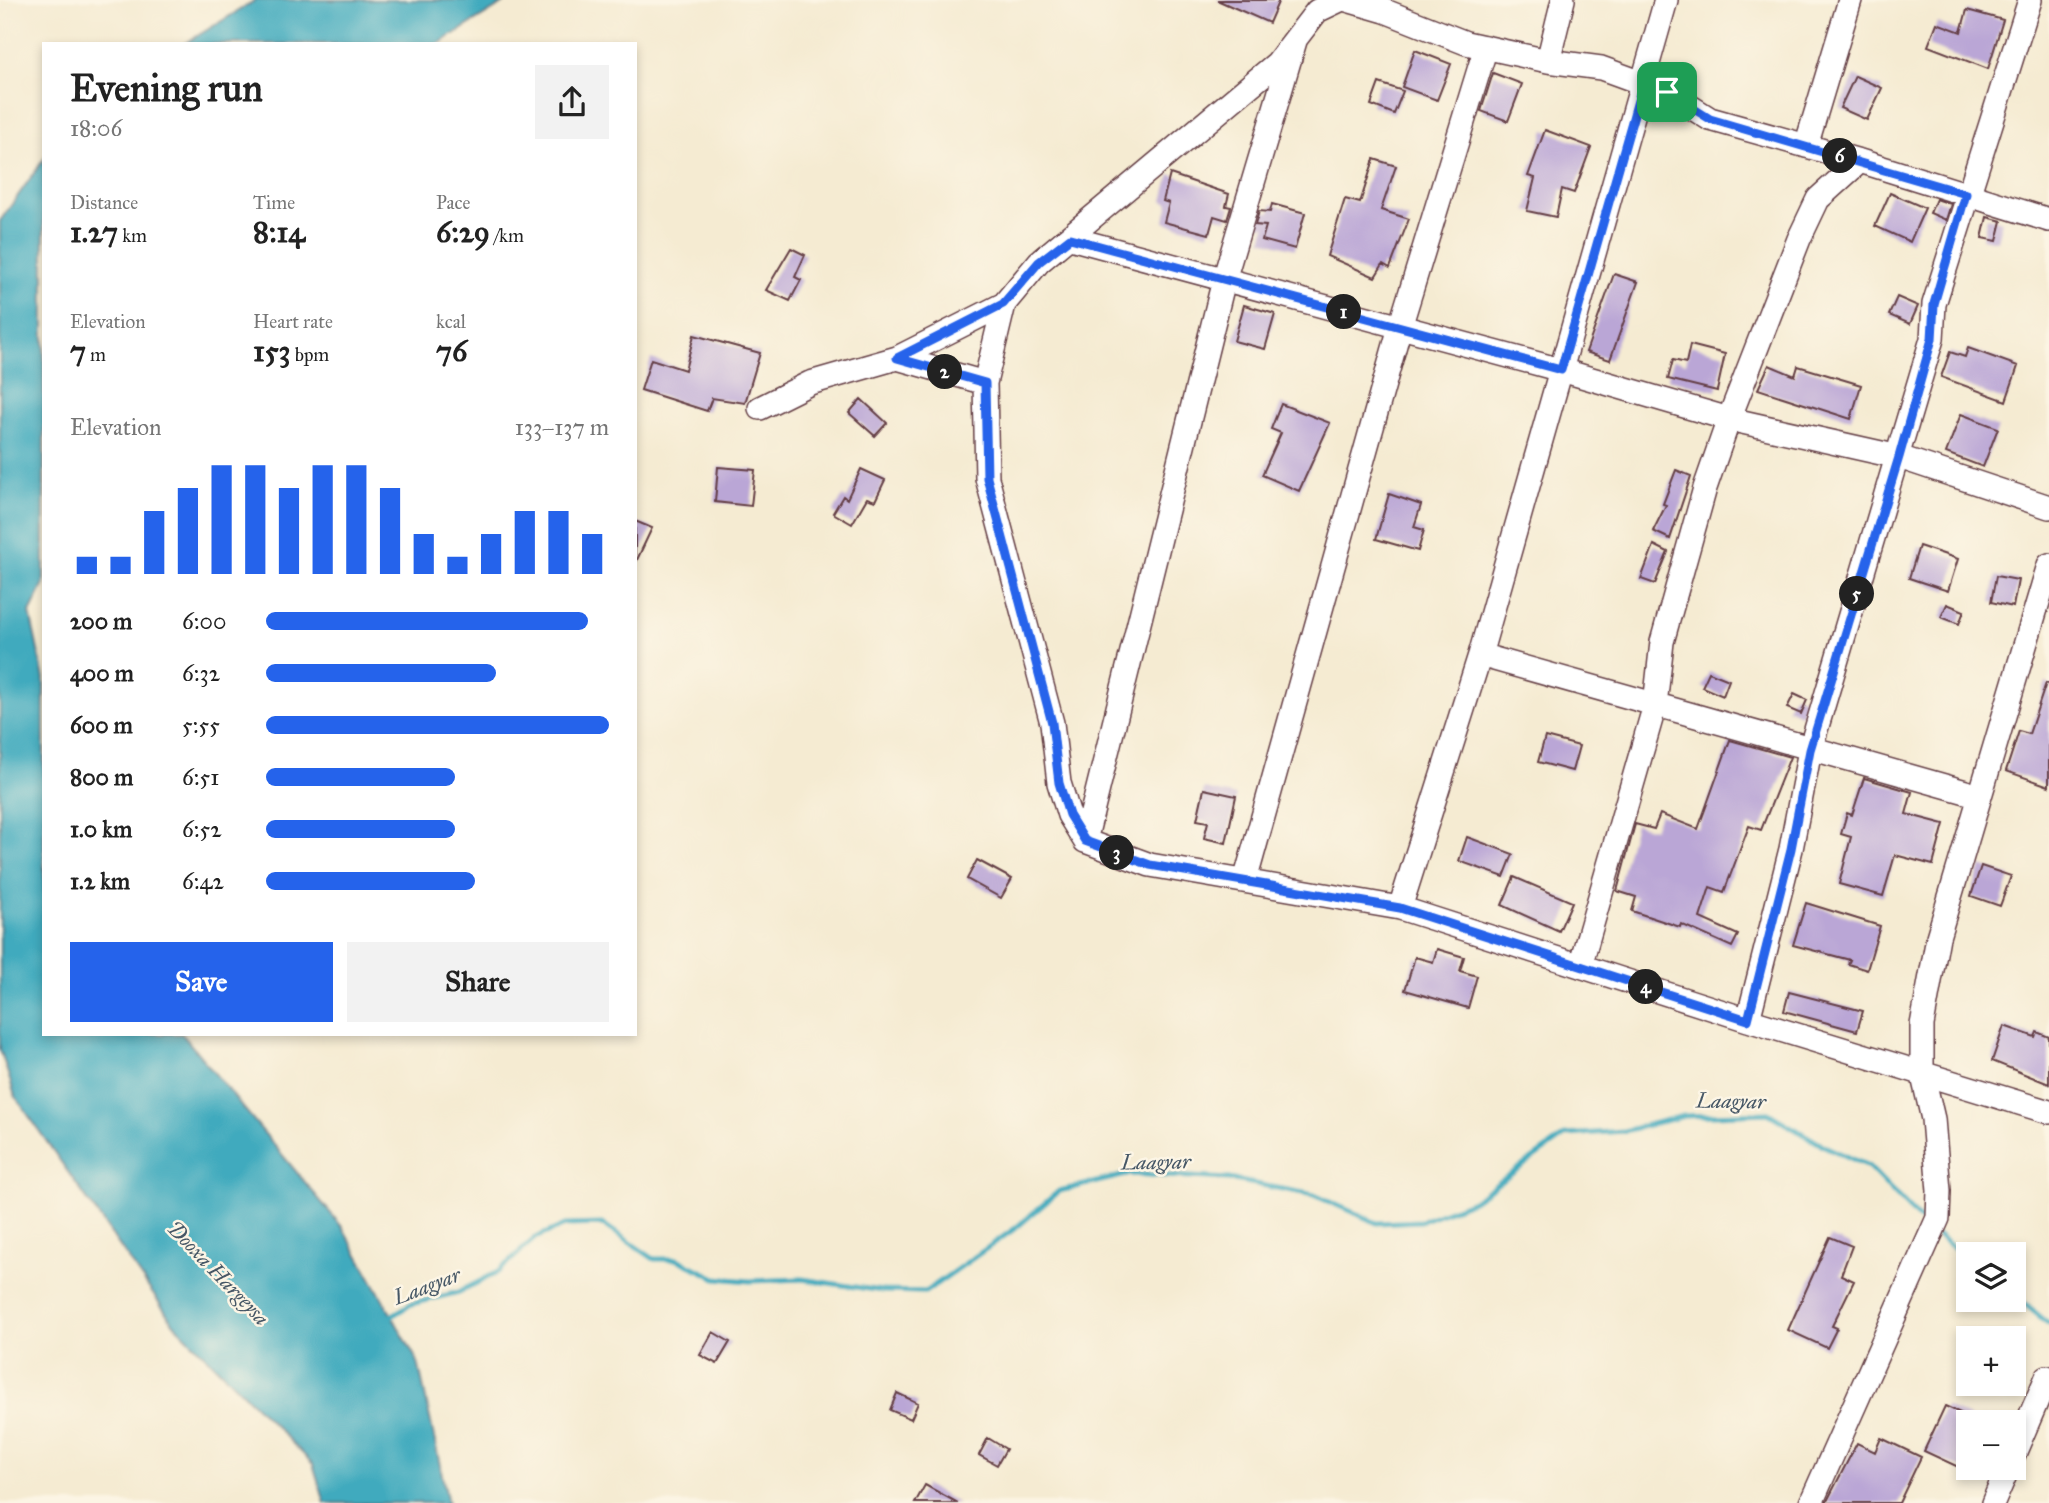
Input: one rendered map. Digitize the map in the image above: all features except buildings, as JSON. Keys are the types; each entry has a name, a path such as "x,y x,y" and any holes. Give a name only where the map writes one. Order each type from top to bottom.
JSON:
{"street":[{"path":"760,408 810,383 897,358 1003,304 1039,262 1277,64 1317,11 1340,0"},
{"path":"1347,0 1486,47 1548,61 1601,68 1667,92 1710,119 1860,161 2049,220"},
{"path":"1548,61 1563,0"},
{"path":"1400,908 1480,655 1666,0"},
{"path":"1806,146 1850,0"},
{"path":"1748,1020 1791,849 1810,750 1899,457 1932,339 1934,304 1966,194 2029,0"},
{"path":"1085,841 1224,280 1294,40"},
{"path":"1245,881 1400,327 1486,47"},
{"path":"1580,966 1655,705 1662,642 1705,488 1729,419 1798,239 1818,199 1860,161"},
{"path":"1070,238 1561,370 1729,419 1899,457 2049,507"},
{"path":"1003,304 985,383 987,478 1052,723 1059,783 1069,815 1085,841 1150,865 1400,908 1748,1020 2049,1112"},
{"path":"897,358 985,383"},
{"path":"1811,1503 1938,1218 1939,1191 1933,1119 1922,1072 1922,1025 1938,937 2049,565"},
{"path":"1480,655 1980,796"},
{"path":"2026,1426 2047,1377"},
{"path":"1993,1503 2003,1480"}],"water":[{"path":"256,0 509,0 441,42 187,42"},
{"name":"Dooxa Hargeysa","path":"42,162 42,588 30,613 42,669 42,1036 184,1036 343,1228 418,1362 448,1503 325,1503 313,1464 174,1324 15,1096 0,1049 0,221"}],"waterway":[{"name":"Laagyar","path":"388,1318 411,1304 459,1292 498,1272 535,1238 565,1225 603,1224 654,1259 677,1259 716,1278 750,1281 802,1279 882,1291 925,1292 1017,1227 1059,1191 1130,1174 1229,1179 1314,1195 1377,1223 1421,1221 1473,1201 1566,1135 1624,1131 1684,1116 1768,1113 1822,1145 1868,1166 1927,1227"},
{"name":"Laagyar","path":"1938,1236 1956,1249"},
{"name":"Laagyar","path":"2026,1305 2049,1324"}],"route":[{"path":"1643,83 1667,92 1710,119 1966,194 1934,304 1932,339 1899,457 1810,750 1791,849 1748,1020 1400,908 1150,865 1085,841 1069,815 1059,783 1052,723 987,478 985,383 897,358 1003,304 1039,262 1070,238 1561,370 1643,83"}]}
